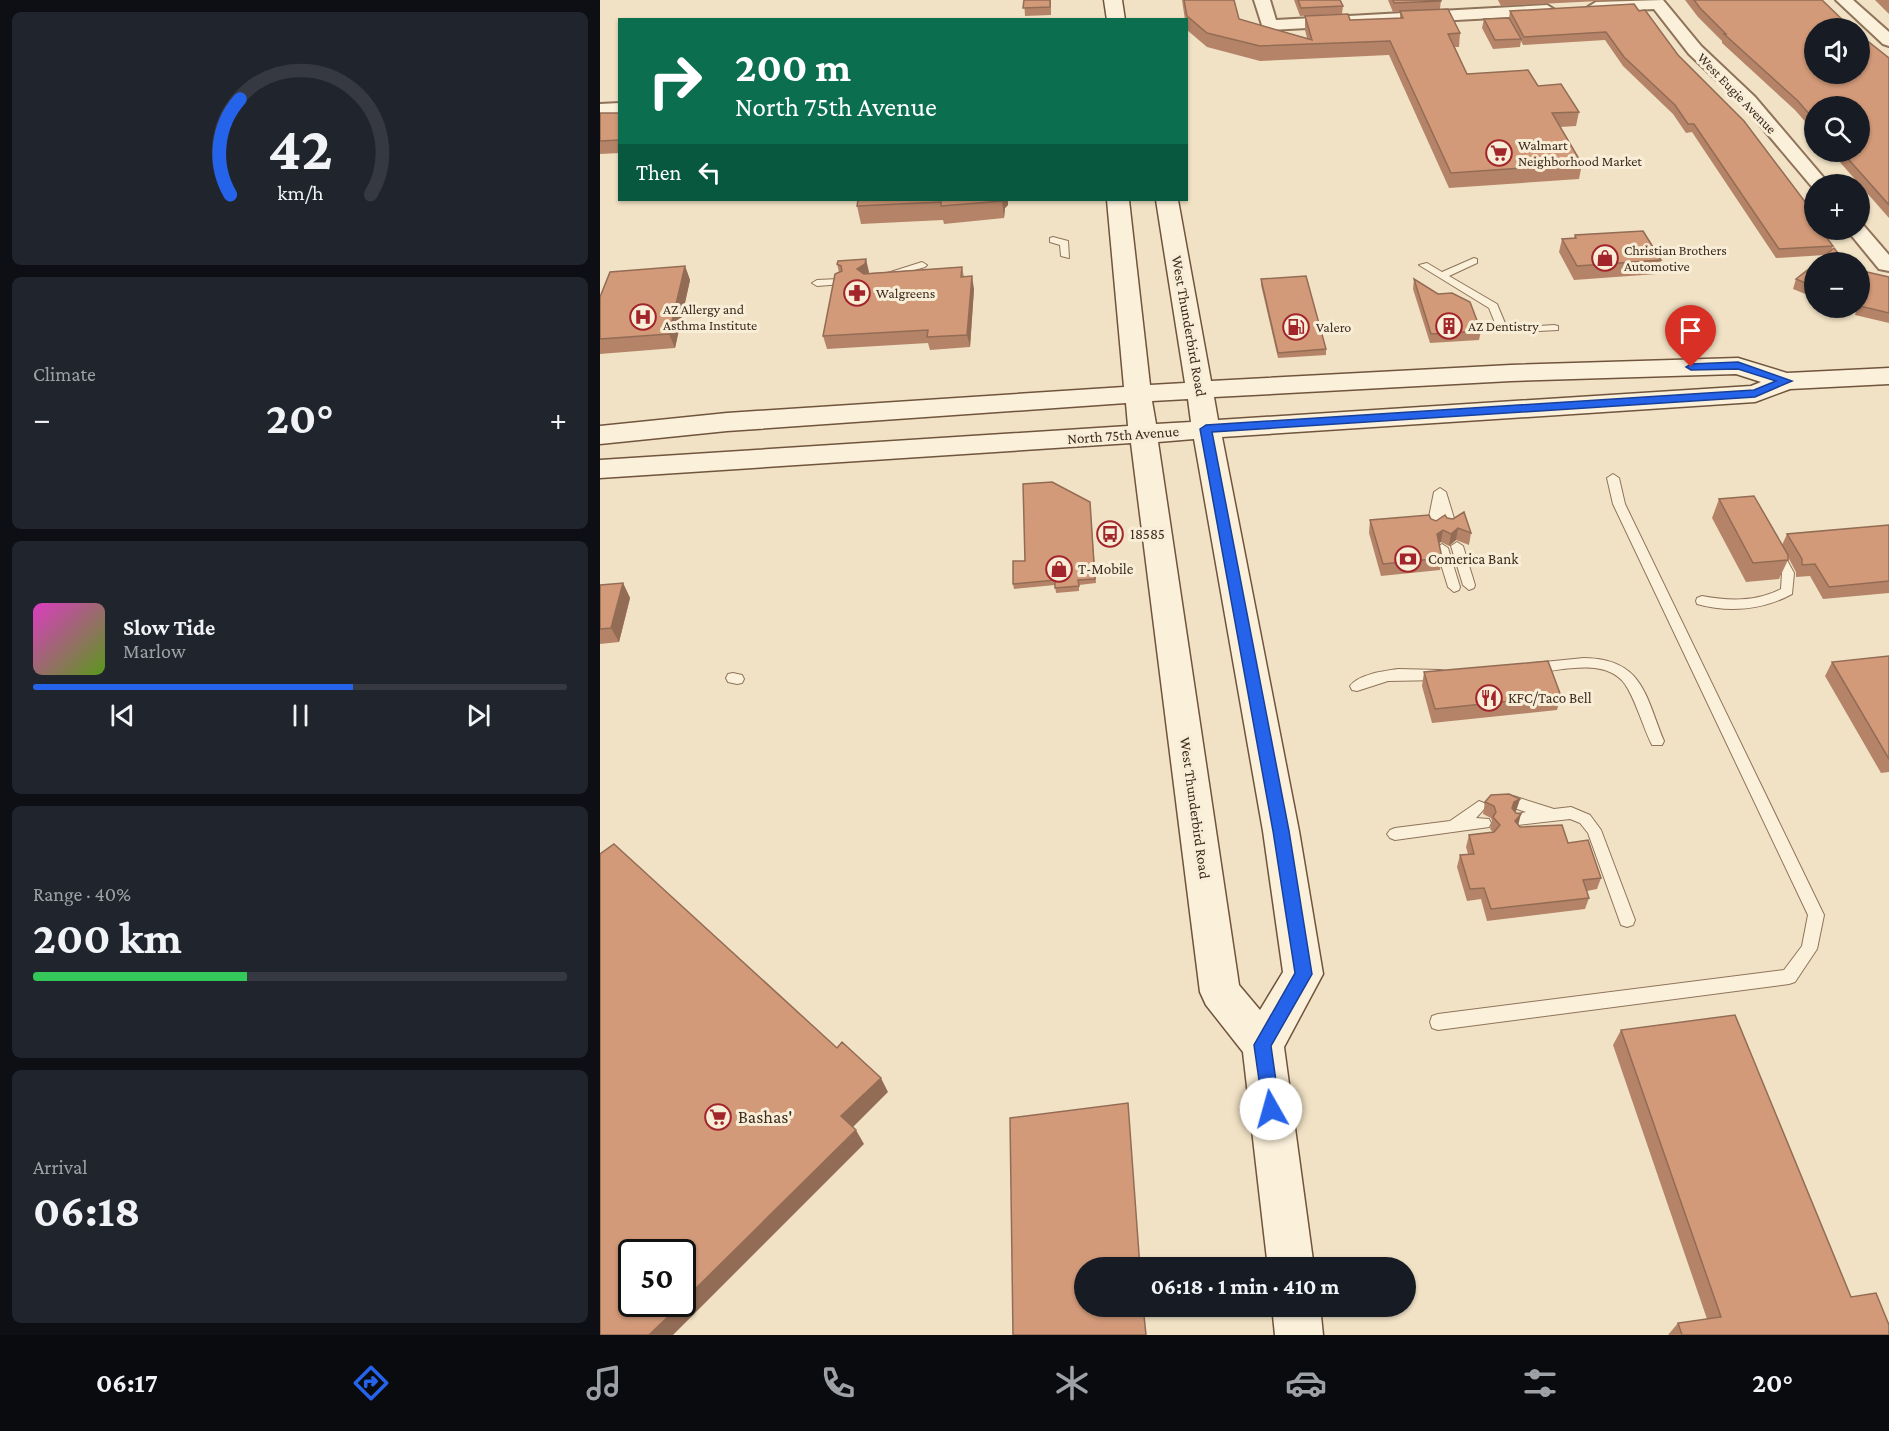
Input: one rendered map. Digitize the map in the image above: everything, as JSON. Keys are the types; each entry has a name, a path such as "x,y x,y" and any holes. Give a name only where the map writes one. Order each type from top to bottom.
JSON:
{"main road":[{"path":"1113,0 1116,18"},
{"name":"West Thunderbird Road","path":"1118,201 1143,434 1220,992 1263,1045 1303,974 1281,831 1206,429 1167,201"},
{"name":"North 75th Avenue","path":"600,435 727,422 1199,390 1464,375 1738,366 1786,381"},
{"name":"North 75th Avenue","path":"600,469 1755,394 1786,381 1889,376"},
{"path":"1263,1045 1290,1257"},
{"path":"1297,1317 1299,1335"}],"street":[{"path":"1262,0 1270,25 1471,7 1572,8 1657,2"},
{"path":"1844,0 1889,41"},
{"name":"West Eugie Avenue","path":"1657,2 1695,50 1749,101 1811,174"},
{"path":"600,109 618,108"},
{"path":"1866,240 1888,265"}],"lane":[{"path":"1053,240 1065,243 1066,256"},
{"path":"1441,276 1474,261"},
{"path":"867,280 922,265"},
{"path":"1424,265 1492,306 1503,331 1554,328"},
{"path":"817,283 839,282"},
{"path":"1438,1022 1789,977 1809,949 1816,915 1619,504 1612,478"},
{"path":"1435,527 1440,492 1450,525"},
{"path":"1702,601 1719,605 1772,600 1787,591 1788,573 1772,543"},
{"path":"1457,546 1469,585"},
{"path":"1442,548 1454,587"},
{"path":"1521,670 1592,663 1607,664 1618,669 1629,678 1657,741"},
{"path":"1357,686 1378,676 1459,675"},
{"path":"1513,802 1556,814"},
{"path":"1453,827 1479,807"},
{"path":"1520,826 1556,814 1571,813 1585,819 1594,830 1627,920"},
{"path":"1395,834 1453,827 1486,830"}],"building":[{"path":"1024,0 1050,0 1050,7 1023,8"},
{"path":"1184,0 1234,0 1239,19 1312,40 1305,16 1348,14 1350,20 1403,18 1400,11 1448,9 1460,33 1448,34 1467,74 1528,70 1538,86 1561,84 1579,112 1552,113 1582,164 1451,173 1390,41 1260,46 1207,33 1187,16"},
{"path":"1298,0 1340,0 1343,6 1301,8"},
{"path":"1393,0 1441,0 1441,1 1394,3"},
{"path":"1694,0 1822,0 1841,18 1804,18 1804,84 1870,84 1870,43 1889,58 1889,205 1870,184 1870,174 1862,174 1851,162 1870,162 1870,96 1804,96 1804,108 1724,34 1726,34"},
{"path":"1634,4 1639,11 1645,10 1678,55 1744,121 1804,200 1804,240 1828,240 1833,246 1779,249 1694,124 1688,124 1675,105 1624,57 1606,32 1524,37 1510,11"},
{"path":"1509,18 1521,39 1495,40 1484,19"},
{"path":"600,113 618,113 618,140 600,141"},
{"path":"858,201 1002,201 941,206 941,202 857,206"},
{"path":"1643,231 1661,260 1577,266 1562,239 1576,238 1575,235"},
{"name":"Walgreens","path":"866,259 865,264 857,269 864,274 962,267 961,277 972,276 967,335 927,337 928,330 823,336 835,274 842,271 841,266 837,264 838,261"},
{"name":"AZ Allergy and Asthma Institute","path":"685,266 669,334 600,339 600,297 610,272"},
{"path":"1804,273 1804,282 1796,279"},
{"path":"1870,273 1889,277 1889,313 1870,308"},
{"path":"1306,276 1326,349 1278,353 1261,279"},
{"name":"AZ Dentistry","path":"1414,279 1438,294 1452,293 1470,302 1481,331 1431,334"},
{"path":"1052,482 1090,502 1095,579 1078,580 1079,586 1055,588 1055,580 1013,584 1013,561 1025,561 1023,484"},
{"path":"1754,496 1788,555 1788,560 1753,563 1719,499"},
{"path":"1464,512 1471,533 1458,528 1451,534 1443,530 1437,534 1442,558 1383,564 1370,520 1429,515 1436,521 1445,515 1453,519"},
{"path":"1889,525 1889,581 1829,587 1815,564 1802,565 1802,559 1787,534"},
{"path":"623,583 611,628 600,629 600,585"},
{"path":"1889,656 1889,759 1832,662"},
{"name":"KFC/Taco Bell","path":"1548,661 1561,696 1435,709 1424,672"},
{"path":"1509,794 1520,799 1514,802 1512,808 1516,813 1521,814 1515,821 1520,827 1562,825 1568,843 1588,840 1601,878 1583,880 1589,898 1491,909 1484,888 1470,889 1460,855 1474,854 1469,835 1494,832 1500,825 1493,817 1496,812 1494,806 1485,802 1491,795"},
{"name":"Bashas'","path":"614,844 837,1048 842,1042 881,1078 841,1116 856,1130 696,1288 696,1239 618,1239 618,1317 668,1317 649,1335 600,1335 600,854"},
{"path":"1735,1015 1851,1297 1876,1293 1889,1325 1889,1335 1682,1335 1678,1323 1721,1317 1621,1030"},
{"path":"1128,1103 1139,1257 1074,1257 1074,1317 1144,1317 1146,1335 1013,1335 1010,1118"}],"place":[{"name":"Walmart Neighborhood Market","path":"1499,153"},
{"name":"Christian Brothers Automotive","path":"1605,258"},
{"name":"Walgreens","path":"857,293"},
{"name":"AZ Allergy and Asthma Institute","path":"643,317"},
{"name":"AZ Dentistry","path":"1449,326"},
{"name":"Valero","path":"1296,327"},
{"name":"18585","path":"1110,534"},
{"name":"Comerica Bank","path":"1408,559"},
{"name":"T-Mobile","path":"1059,569"},
{"name":"KFC/Taco Bell","path":"1489,698"},
{"name":"Bashas'","path":"718,1117"}],"route":[{"path":"1271,1109 1263,1045 1303,974 1281,831 1206,429 1755,394 1786,381 1738,366 1691,367"}]}
